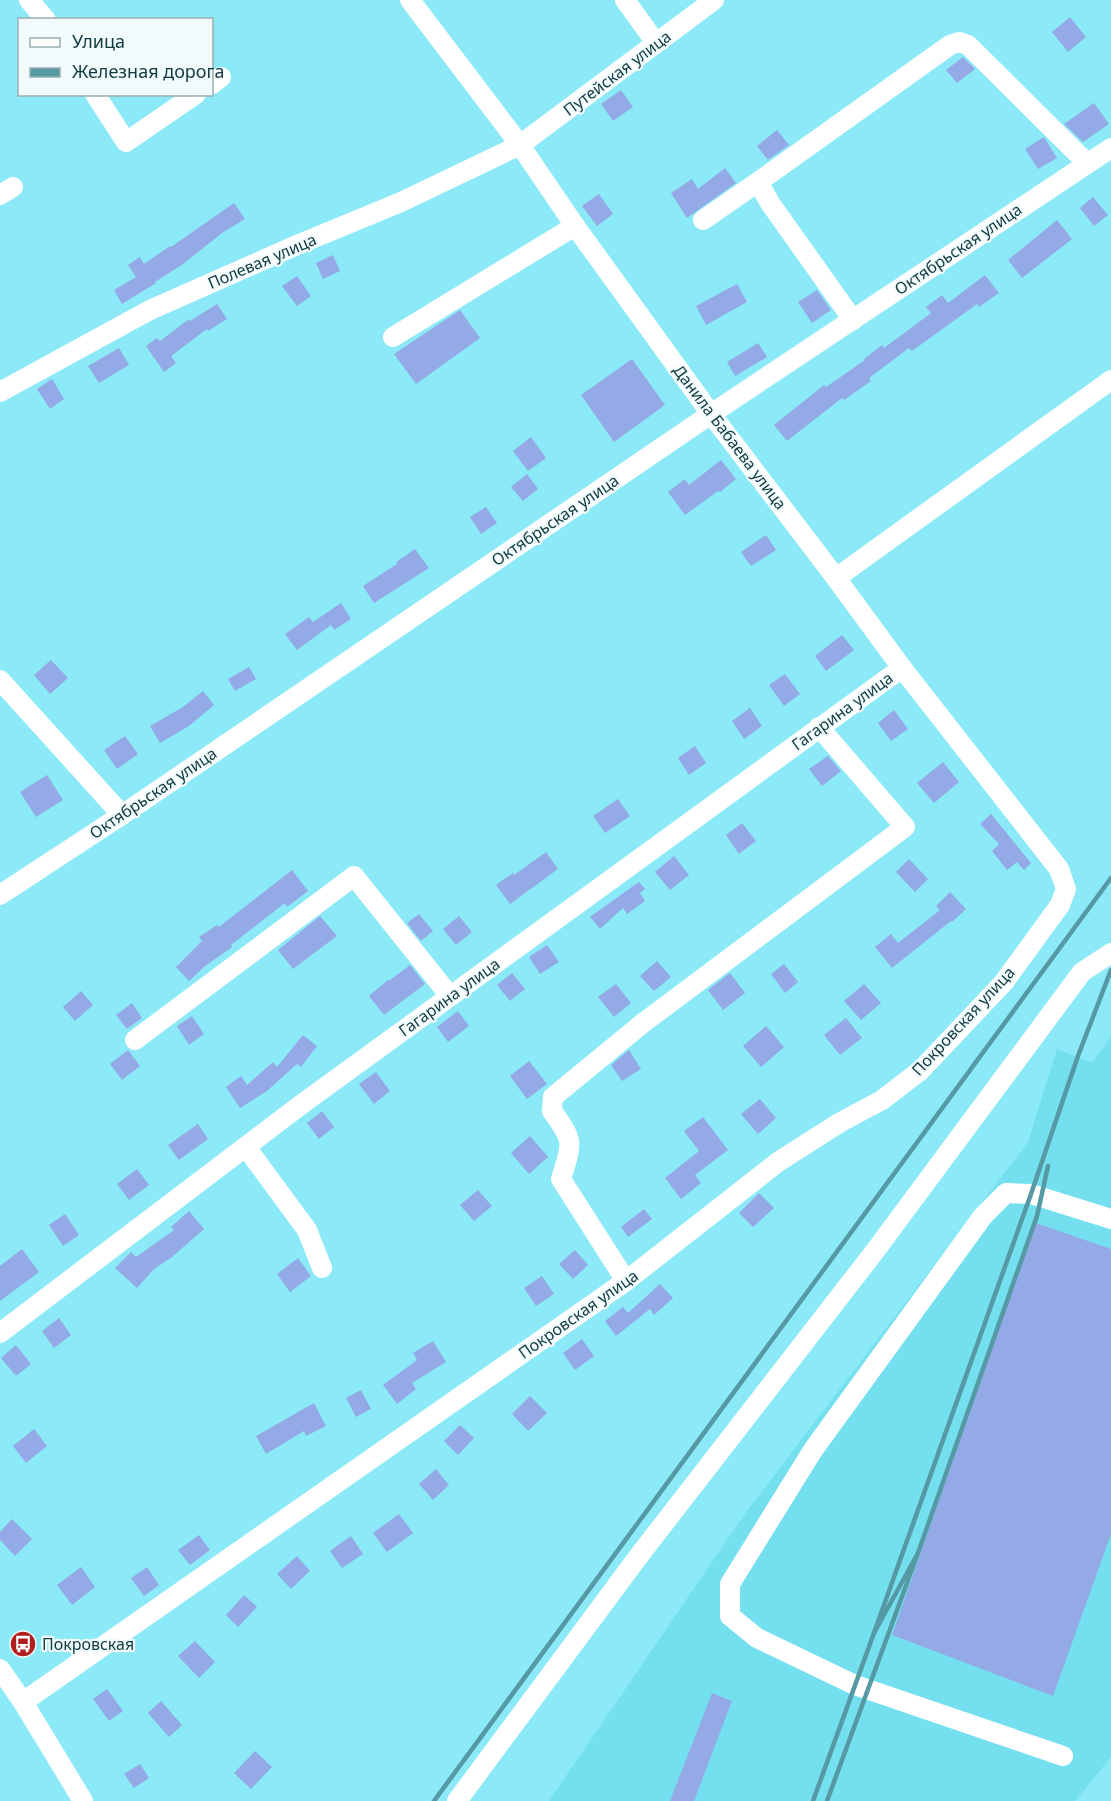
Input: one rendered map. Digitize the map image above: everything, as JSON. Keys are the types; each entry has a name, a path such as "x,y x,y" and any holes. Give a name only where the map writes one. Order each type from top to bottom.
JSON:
{"street":[{"path":"29,0 43,18"},
{"name":"Данила Бабаева улица","path":"410,0 520,145 575,226 711,414 902,668 1059,868"},
{"path":"625,0 656,43"},
{"name":"Путейская улица","path":"520,145 714,0"},
{"path":"703,220 950,45 959,42 968,45 1087,163"},
{"path":"96,96 126,142 193,96"},
{"name":"Полевая улица","path":"3,384 150,310 401,202 520,145"},
{"name":"Октябрьская улица","path":"0,895 122,815 711,414 1111,148"},
{"path":"758,182 770,203 854,320"},
{"path":"393,337 575,226"},
{"path":"836,578 1111,380"},
{"name":"Гагарина улица","path":"0,1333 450,996 902,668"},
{"path":"0,680 122,815"},
{"path":"626,1281 561,1179 571,1146 566,1130 552,1111 554,1097 643,1023 905,827 819,727"},
{"name":"Покровская улица","path":"23,1701 626,1281 778,1162 839,1123 882,1100 921,1070 1004,982 1060,905 1066,889 1059,868"},
{"path":"135,1040 354,876 450,996"},
{"path":"457,1801 638,1557 875,1251 1082,972 1111,953"},
{"path":"246,1147 307,1230 322,1268"},
{"path":"1063,1756 855,1685 757,1638 730,1616 730,1584 813,1450 983,1216 1006,1193 1031,1194 1111,1219"},
{"path":"0,1669 23,1701 83,1801"}],"shaded area":[{"path":"1111,1036 1111,1757 1075,1801 549,1801 744,1515 1028,1142 1057,1049 1092,1063"}],"building":[{"path":"1070,17 1086,37 1068,52 1052,32"},
{"path":"963,57 975,69 957,83 946,70"},
{"path":"621,90 633,107 613,121 601,104"},
{"path":"1094,103 1109,124 1083,142 1064,124"},
{"path":"777,130 789,145 768,160 757,146"},
{"path":"1044,137 1057,158 1038,169 1025,149"},
{"path":"725,168 736,183 687,218 671,193 692,179 698,189"},
{"path":"599,194 613,214 597,226 582,206"},
{"path":"1093,197 1108,215 1094,226 1080,208"},
{"path":"234,203 245,219 222,233 156,283 122,304 114,290 136,277 128,265 140,257 144,264"},
{"path":"1057,220 1072,239 1022,278 1008,260"},
{"path":"333,255 340,271 323,279 316,263"},
{"path":"985,275 999,293 979,307 977,304 912,351 909,348 869,378 871,381 844,400 842,398 787,441 774,425 824,385 826,387 865,360 882,345 884,348 931,313 926,307 942,295 948,303"},
{"path":"297,276 311,296 297,306 282,286"},
{"path":"737,284 747,302 706,325 696,306"},
{"path":"817,290 831,310 812,323 798,302"},
{"path":"217,304 227,319 208,331 207,329 171,356 176,363 164,372 146,346 157,338 160,341 189,319 190,321"},
{"path":"460,310 480,338 416,384 394,354"},
{"path":"758,343 767,357 735,376 727,362"},
{"path":"119,348 129,365 99,383 88,366"},
{"path":"632,359 665,405 614,442 581,395"},
{"path":"52,379 64,399 50,409 37,389"},
{"path":"531,437 546,458 528,471 513,451"},
{"path":"721,460 736,479 685,515 668,492 685,479 689,485"},
{"path":"527,474 538,489 523,501 511,487"},
{"path":"486,507 497,523 481,534 470,517"},
{"path":"766,535 776,550 751,566 741,552"},
{"path":"415,549 429,568 374,603 363,586"},
{"path":"341,603 351,619 334,630 331,625 297,650 285,634 309,617 313,622"},
{"path":"842,635 854,650 826,671 815,656"},
{"path":"51,660 68,678 50,694 34,675"},
{"path":"249,667 256,679 235,691 228,679"},
{"path":"785,674 800,694 784,706 769,685"},
{"path":"203,691 214,705 189,726 160,743 150,726 183,707"},
{"path":"750,708 762,726 744,739 732,721"},
{"path":"894,710 908,729 891,741 878,723"},
{"path":"125,736 138,754 117,769 104,750"},
{"path":"695,746 706,763 689,775 678,758"},
{"path":"828,756 841,771 822,786 809,769"},
{"path":"943,762 959,782 934,803 917,783"},
{"path":"47,775 63,800 36,817 20,792"},
{"path":"618,799 630,816 605,833 593,816"},
{"path":"991,814 1031,863 1024,870 1017,862 1007,870 992,851 999,844 980,824"},
{"path":"742,823 756,841 739,854 726,835"},
{"path":"546,852 558,869 510,904 496,885"},
{"path":"674,856 689,875 670,890 655,872"},
{"path":"909,859 928,879 915,892 896,872"},
{"path":"292,870 308,891 287,907 285,903 189,981 176,967 202,941 199,937 217,925 219,927"},
{"path":"639,882 645,889 640,893 645,901 627,914 623,908 600,929 590,917"},
{"path":"950,892 966,909 892,968 875,947 891,934 898,943 940,910 936,906"},
{"path":"419,914 433,931 421,941 407,923"},
{"path":"320,916 337,936 293,969 278,950"},
{"path":"459,916 472,932 456,945 443,929"},
{"path":"547,945 559,962 540,974 529,957"},
{"path":"657,961 671,977 654,991 640,976"},
{"path":"784,964 798,982 785,993 771,974"},
{"path":"410,965 425,984 384,1015 369,996"},
{"path":"512,973 525,989 510,1001 497,985"},
{"path":"730,973 745,993 723,1010 708,990"},
{"path":"616,984 631,1003 614,1017 598,997"},
{"path":"864,984 881,1003 861,1020 844,1001"},
{"path":"81,991 93,1005 75,1021 63,1007"},
{"path":"132,1003 142,1018 127,1029 116,1015"},
{"path":"458,1011 469,1026 448,1042 437,1027"},
{"path":"192,1016 204,1034 189,1045 177,1026"},
{"path":"846,1018 862,1038 840,1055 824,1035"},
{"path":"766,1026 784,1047 761,1067 743,1046"},
{"path":"303,1035 317,1046 301,1067 297,1064 267,1091 240,1108 226,1087 241,1076 247,1085 273,1062 277,1067"},
{"path":"128,1050 140,1066 122,1080 110,1064"},
{"path":"629,1050 641,1069 622,1081 611,1065"},
{"path":"529,1061 547,1084 527,1099 510,1076"},
{"path":"376,1072 390,1091 374,1104 359,1084"},
{"path":"760,1099 776,1118 758,1134 741,1114"},
{"path":"322,1111 334,1127 319,1139 307,1123"},
{"path":"703,1117 728,1150 695,1175 701,1183 681,1199 665,1178 699,1151 684,1131"},
{"path":"198,1124 208,1139 179,1160 168,1145"},
{"path":"530,1136 548,1157 529,1174 511,1153"},
{"path":"137,1169 149,1185 129,1200 117,1184"},
{"path":"478,1190 492,1206 474,1221 460,1205"},
{"path":"759,1193 774,1208 753,1227 739,1213"},
{"path":"644,1209 652,1219 628,1237 621,1227"},
{"path":"189,1211 204,1229 172,1257 154,1269 137,1288 115,1268 131,1252 136,1257 174,1230 171,1227"},
{"path":"65,1214 79,1235 63,1246 49,1225"},
{"path":"1036,1223 1111,1249 1111,1534 1053,1696 892,1635"},
{"path":"22,1249 39,1272 0,1301 0,1266"},
{"path":"575,1250 588,1265 573,1279 559,1264"},
{"path":"298,1258 311,1276 290,1292 277,1274"},
{"path":"542,1276 554,1294 536,1306 524,1288"},
{"path":"660,1284 673,1298 654,1315 650,1309 616,1336 605,1321 623,1307 628,1313"},
{"path":"59,1318 71,1335 54,1348 42,1331"},
{"path":"582,1339 594,1356 575,1370 563,1353"},
{"path":"433,1341 446,1362 412,1383 416,1389 397,1404 383,1385 417,1360 413,1353"},
{"path":"16,1345 31,1364 16,1376 1,1358"},
{"path":"361,1390 371,1409 356,1417 346,1398"},
{"path":"530,1396 547,1413 528,1431 512,1414"},
{"path":"314,1403 326,1426 306,1436 304,1431 266,1454 256,1436"},
{"path":"460,1425 474,1438 458,1455 444,1441"},
{"path":"34,1429 47,1446 26,1463 13,1446"},
{"path":"436,1469 449,1485 433,1500 419,1484"},
{"path":"399,1514 413,1533 387,1552 373,1533"},
{"path":"12,1519 32,1539 15,1556 0,1540 0,1532"},
{"path":"199,1535 210,1550 190,1565 178,1550"},
{"path":"351,1536 363,1554 342,1568 330,1551"},
{"path":"297,1556 310,1571 291,1589 277,1574"},
{"path":"81,1567 95,1587 72,1605 57,1585"},
{"path":"147,1567 159,1585 144,1596 131,1578"},
{"path":"244,1595 257,1607 238,1627 226,1615"},
{"path":"195,1641 215,1662 199,1678 178,1656"},
{"path":"107,1689 123,1711 109,1721 93,1699"},
{"path":"712,1693 732,1701 694,1801 670,1801"},
{"path":"161,1701 182,1725 169,1737 148,1713"},
{"path":"255,1751 272,1767 251,1789 234,1773"},
{"path":"140,1764 149,1778 134,1788 124,1774"}],"railway":[{"path":"434,1801 1111,878"},
{"path":"827,1801 918,1553 874,1633 1078,1056 1111,970"},
{"path":"918,1553 1037,1216 1048,1166"},
{"path":"813,1801 874,1633"}],"place":[{"name":"Покровская","path":"23,1644"}]}
